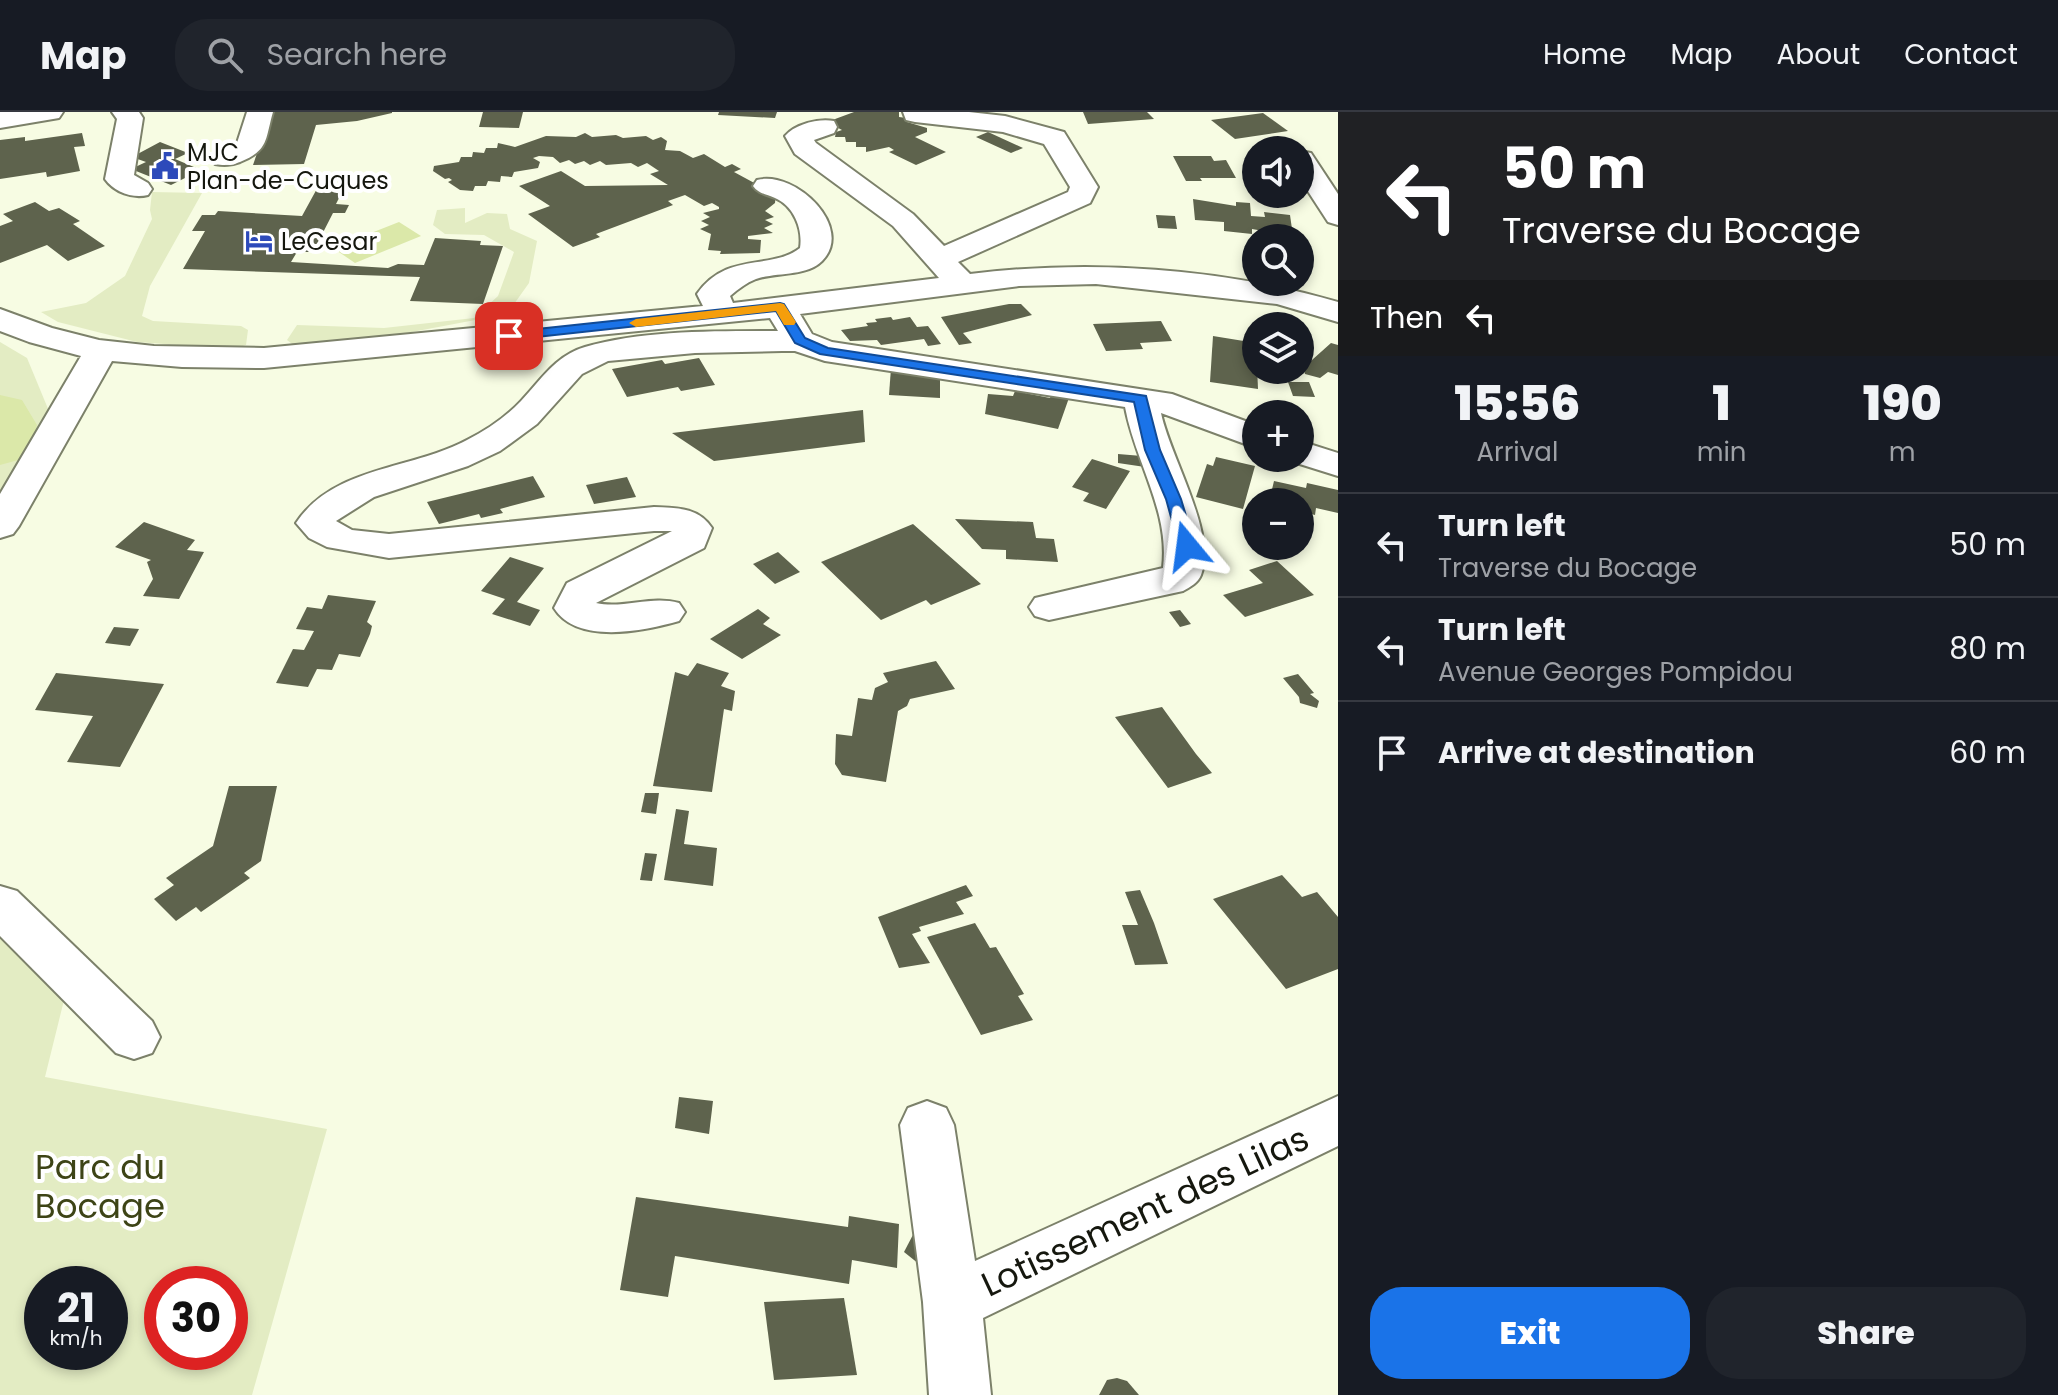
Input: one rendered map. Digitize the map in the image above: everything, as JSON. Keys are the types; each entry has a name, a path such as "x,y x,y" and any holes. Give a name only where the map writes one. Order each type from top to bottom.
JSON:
{"street":[{"path":"0,120 50,112"},
{"path":"125,112 130,118 119,179 138,189"},
{"path":"225,158 249,148 260,112"},
{"path":"940,259 1080,197 1084,187 1040,112"},
{"path":"915,114 1005,124 1054,138"},
{"path":"824,127 799,136 805,148 903,220 961,284"},
{"path":"1314,179 1338,216"},
{"path":"722,314 713,294 730,280 750,271 801,263 816,250 818,238 802,200 767,186"},
{"path":"0,319 47,338 102,349 201,358 264,358 722,314 1019,277 1096,275 1201,284 1264,293 1338,312"},
{"path":"780,307 800,341"},
{"path":"665,612 626,618 599,617 585,616 574,608 581,592 691,539 693,528 681,520 654,519 389,546 345,542 323,532 315,523 321,510 343,497 475,450 508,431 532,410 566,370 587,358 614,350 737,340 800,341 825,351 861,358 1172,404 1242,432"},
{"path":"0,526 102,349"},
{"path":"1049,607 1169,582 1182,574 1187,546 1174,499 1153,450 1141,399"},
{"path":"1314,457 1338,465"},
{"path":"0,905 134,1037"},
{"name":"Lotissement des Lilas","path":"952,1302 1338,1120"},
{"path":"927,1125 952,1302 960,1395"}],"green space":[{"path":"152,192 202,193 150,286 142,316 153,321 241,326 248,330 246,345 233,349 137,342 58,322 41,312 86,303 125,276 152,219"},
{"path":"465,208 465,223 487,213 507,214 510,229 537,241 529,283 507,314 396,335 296,347 287,340 297,325 384,328 474,318 498,296 514,252 484,235 445,234 433,225 437,210"},
{"path":"0,342 27,358 51,416 0,511"},
{"name":"Parc du Bocage","path":"0,931 65,996 45,1077 327,1129 252,1395 0,1395"}],"shaded area":[{"path":"399,222 421,236 355,263 333,248"}],"building":[{"path":"271,112 392,113 357,121 316,125 304,164 253,165"},
{"path":"483,112 523,112 519,128 479,127"},
{"path":"719,112 777,112 775,118 718,115"},
{"path":"854,112 899,112 899,117 907,118 907,122 927,128 927,132 915,137 946,152 916,165 889,152 894,150 889,147 866,152 866,147 856,147 856,142 835,137 836,132 842,130 827,122"},
{"path":"1083,112 1147,112 1154,119 1088,124"},
{"path":"1263,113 1288,131 1235,139 1211,120"},
{"path":"988,132 1023,148 1011,153 976,137"},
{"path":"82,133 85,146 74,147 80,171 47,177 46,172 0,179 0,140 25,137 25,141"},
{"path":"585,133 592,137 646,136 653,140 661,137 667,141 665,150 680,151 693,158 704,154 725,167 732,164 741,169 734,172 758,185 761,193 776,192 775,203 765,211 774,217 765,220 773,224 764,228 773,233 748,236 748,239 761,240 760,253 720,254 721,251 708,250 711,234 700,229 709,225 701,221 710,217 703,213 719,207 712,203 704,206 685,195 668,201 673,205 596,234 600,237 573,247 528,214 550,206 519,186 561,171 585,186 668,185 650,174 659,171 647,163 638,167 631,163 606,165 600,161 590,165 584,161 575,164 569,160 560,163 553,157 539,156 533,158 540,162 538,168 514,172 512,177 501,176 500,182 488,181 486,186 475,186 473,191 460,190 448,182 452,180 433,171 434,166 459,162 461,157 472,157 473,152 484,153 486,148 497,148 498,143 515,147 546,136 576,137"},
{"name":"MJC Plan-de-Cuques","path":"160,142 188,153 175,159 201,170 171,185 131,169 146,162 132,157"},
{"path":"1173,156 1211,156 1214,161 1226,160 1236,178 1186,181"},
{"path":"319,185 345,186 336,204 349,205 345,213 333,213 313,252 297,252 291,262 388,268 398,264 424,265 435,238 503,246 483,304 410,301 420,277 183,269 205,231 192,231 202,215 215,215 218,211 302,216"},
{"path":"1193,199 1236,206 1236,202 1242,202 1242,208 1250,208 1251,216 1265,217 1264,212 1290,215 1291,224 1242,224 1242,233 1224,231 1224,222 1195,220"},
{"path":"35,202 49,211 59,208 80,221 73,224 105,246 68,261 47,245 0,263 0,226 13,221 3,214"},
{"path":"1156,215 1175,216 1177,229 1158,228"},
{"path":"1021,304 1032,315 963,333 972,343 959,345 941,317"},
{"path":"891,317 893,320 910,317 917,327 928,326 941,344 928,346 924,339 881,345 877,340 850,341 841,330 868,326 866,323 877,322 875,319"},
{"path":"1161,321 1172,341 1140,343 1143,349 1106,351 1093,324"},
{"path":"1213,336 1242,341 1242,384 1258,384 1258,389 1210,382"},
{"path":"1331,343 1338,345 1338,375 1328,372 1320,378 1314,376 1314,358"},
{"path":"699,358 715,385 681,391 678,387 627,397 612,369 662,360 665,364"},
{"path":"891,368 940,372 940,398 889,395"},
{"path":"1289,384 1310,384 1315,397 1293,396"},
{"path":"1015,391 1050,398 1052,392 1070,395 1058,429 985,414 988,394 1013,396"},
{"path":"863,410 865,442 714,461 672,433"},
{"path":"1118,454 1142,456 1145,467 1118,463"},
{"path":"1216,457 1242,463 1242,472 1253,472 1249,488 1242,488 1242,509 1196,497 1207,464 1213,466"},
{"path":"1092,459 1130,471 1106,509 1083,501 1089,493 1072,487"},
{"path":"533,476 545,497 500,509 503,513 481,518 479,514 439,524 427,502"},
{"path":"627,477 636,497 594,504 586,485"},
{"path":"1274,481 1306,488 1272,488"},
{"path":"1307,483 1338,490 1338,513 1316,508 1315,515 1314,488 1306,488"},
{"path":"955,519 1033,522 1036,538 1054,539 1058,562 1006,559 1006,550 982,549"},
{"path":"144,522 195,540 187,550 204,552 179,599 143,596 153,579 147,562 151,560 115,547"},
{"path":"913,524 981,584 931,605 926,600 881,620 821,562"},
{"path":"778,552 800,572 775,584 753,564"},
{"path":"510,557 544,568 517,602 540,610 530,626 492,614 505,599 481,591"},
{"path":"1277,561 1314,595 1245,617 1223,595 1263,583 1249,570"},
{"path":"328,595 376,601 367,622 372,626 370,634 360,657 339,654 332,670 317,669 308,687 276,683 293,649 304,650 314,631 296,629 307,607 322,609"},
{"path":"758,609 770,618 763,624 781,635 742,659 710,639"},
{"path":"1180,610 1191,624 1180,627 1169,612"},
{"path":"114,627 139,629 130,646 105,643"},
{"path":"936,661 955,689 910,699 907,706 898,711 886,782 842,775 835,764 836,734 852,736 858,698 872,700 875,688 888,682 883,673"},
{"path":"697,663 729,673 721,686 735,691 732,711 724,709 712,792 653,786 675,672 688,676"},
{"path":"56,673 164,684 120,767 67,762 93,716 35,710"},
{"path":"1298,674 1314,693 1310,694 1319,701 1317,708 1300,703 1299,697 1283,678"},
{"path":"1162,707 1212,773 1168,788 1115,717"},
{"path":"229,786 277,786 261,861 244,873 250,878 201,912 196,907 176,921 154,899 174,885 166,878 213,846"},
{"path":"645,793 659,793 656,814 641,812"},
{"path":"676,809 689,811 684,844 717,848 713,886 664,880"},
{"path":"645,853 657,854 652,881 640,880"},
{"path":"1282,875 1302,897 1317,892 1338,917 1338,969 1286,989 1213,899"},
{"path":"966,885 973,896 956,902 964,914 919,927 921,931 912,934 930,963 899,968 878,917"},
{"path":"1140,890 1168,964 1135,965 1122,925 1138,925 1125,892"},
{"path":"975,923 990,948 996,947 1024,994 1018,996 1033,1020 981,1035 927,937"},
{"path":"679,1097 713,1101 709,1134 675,1128"},
{"path":"636,1197 848,1227 849,1216 899,1224 897,1268 852,1260 849,1284 675,1256 668,1297 620,1290"},
{"path":"916,1229 919,1264 904,1252"},
{"path":"844,1298 857,1375 774,1380 764,1302"},
{"path":"1117,1378 1127,1381 1139,1395 1099,1395 1107,1380"}],"waterway":[{"path":"0,413 6,425 0,446"}],"slow traffic":[{"path":"636,323 780,307 789,322"}],"place":[{"name":"MJC Plan-de-Cuques","path":"165,166"},
{"name":"LeCesar","path":"259,241"}],"route":[{"path":"509,336 780,307 800,341 825,351 1141,399 1153,450 1174,499 1187,546"}]}
